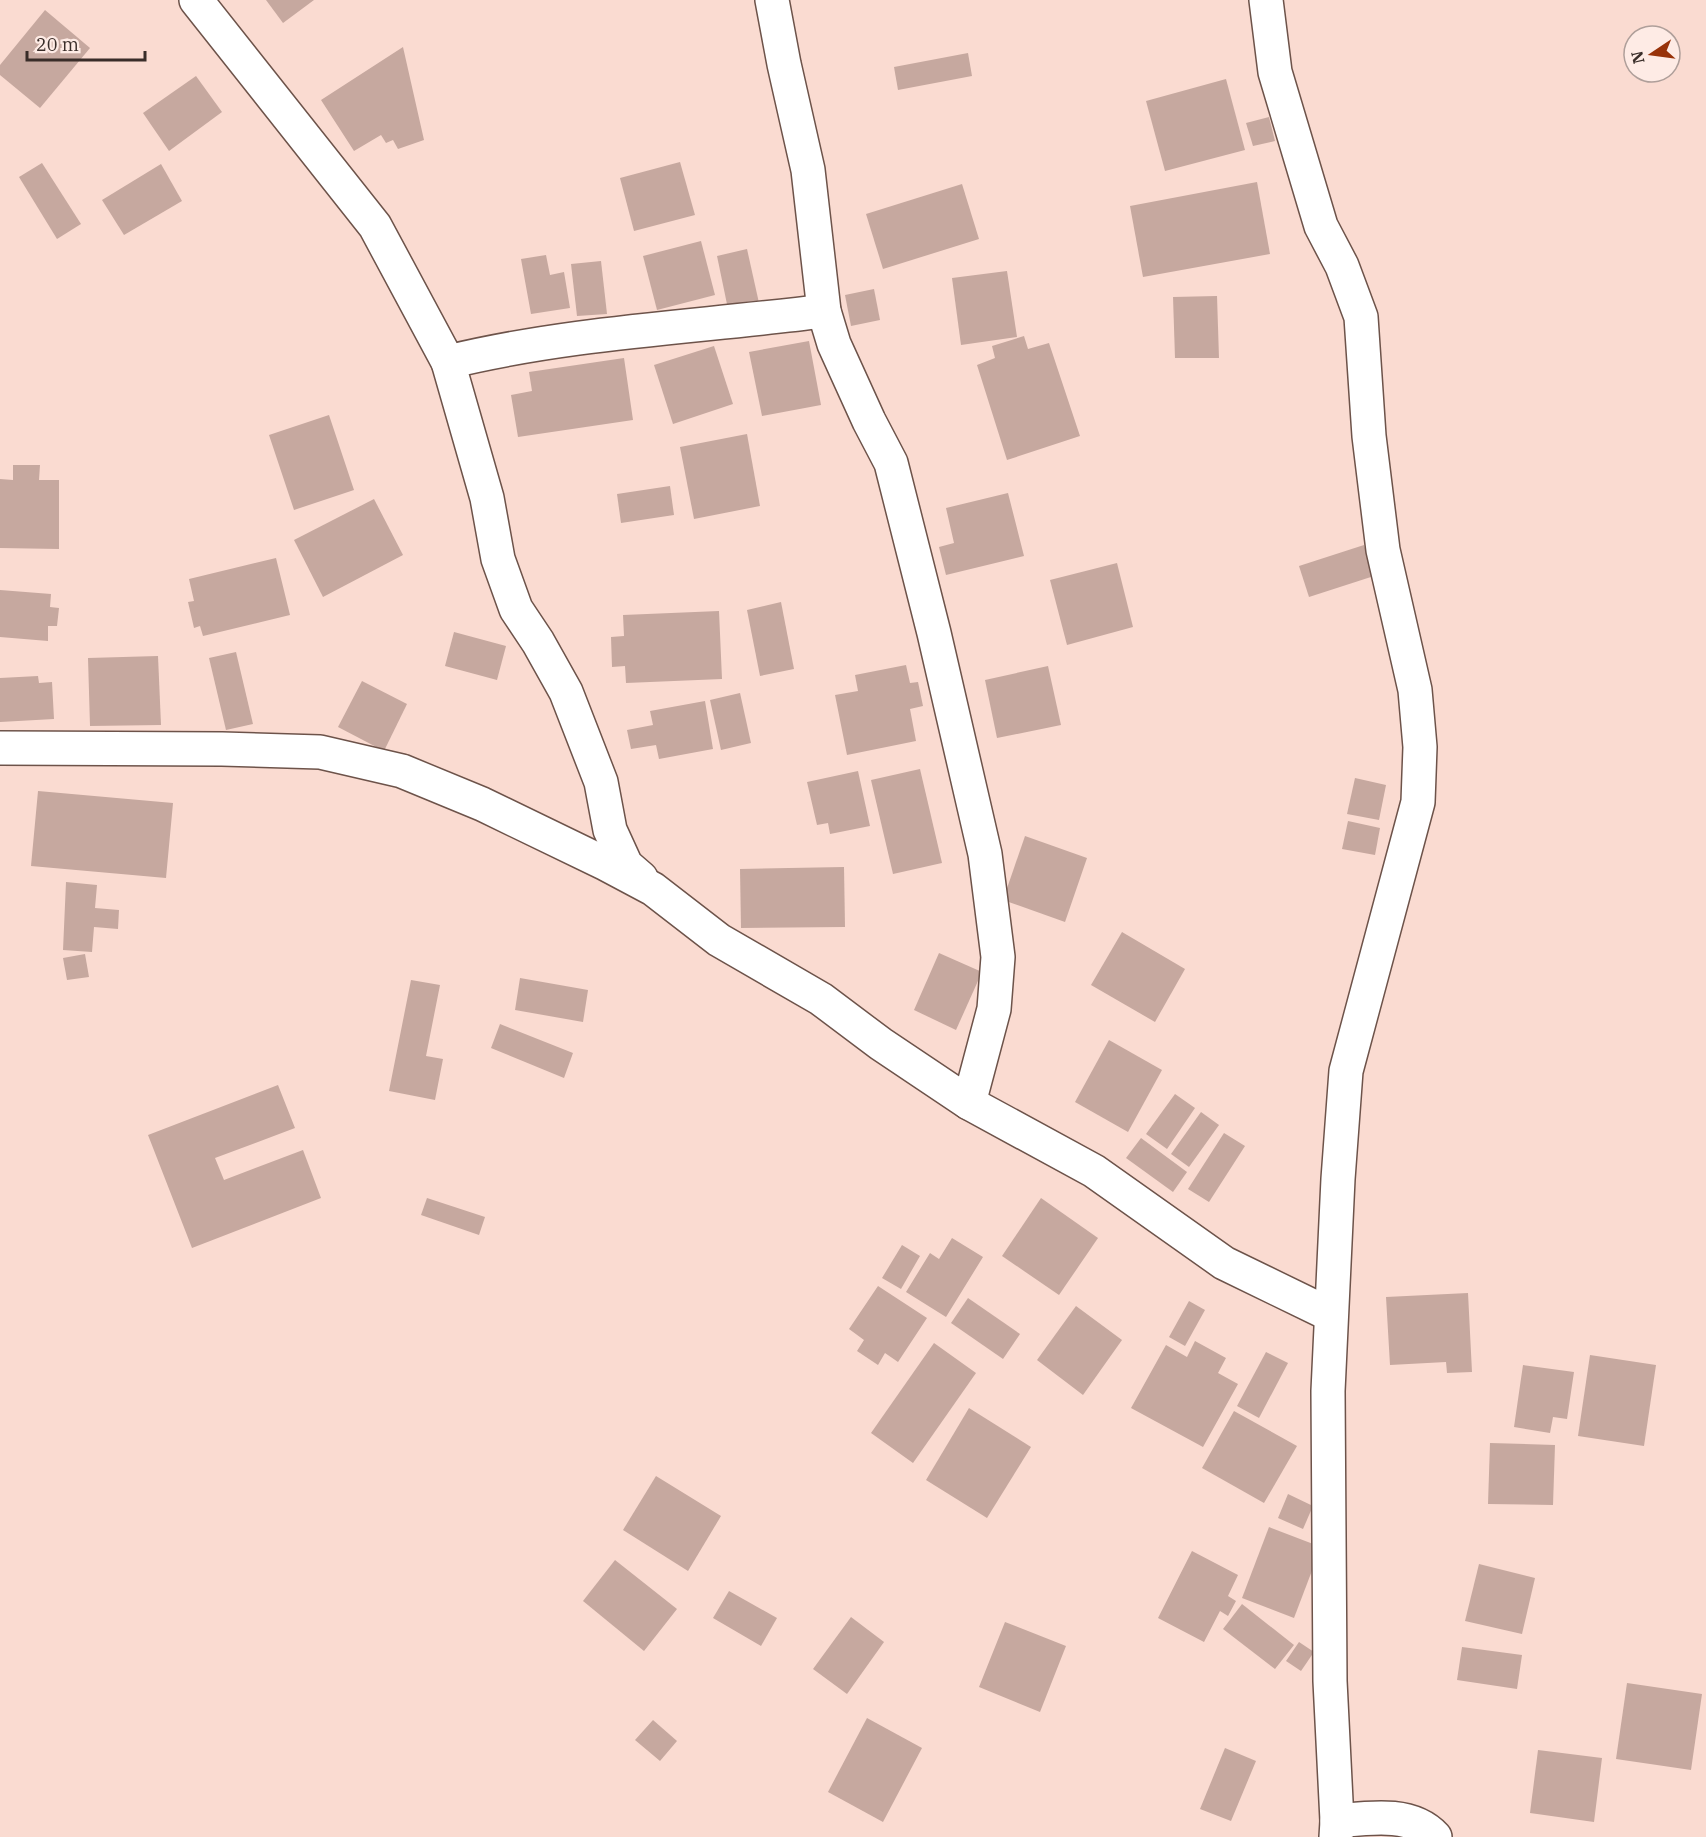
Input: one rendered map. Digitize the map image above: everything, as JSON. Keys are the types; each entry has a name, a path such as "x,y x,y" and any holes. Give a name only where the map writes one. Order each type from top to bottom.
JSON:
{"street":[{"path":"196,0 375,226 448,362 487,498 498,559 516,609 538,642 566,692 600,782 610,830 626,865 719,940 820,999 881,1044 969,1103 1094,1171 1224,1263 1331,1315"},
{"path":"772,0 808,170 824,311 834,344 891,463 934,633 985,854 998,957 994,1009 969,1103"},
{"path":"1266,0 1275,72 1321,226 1342,266 1361,317 1369,436 1383,550 1415,690 1420,747 1418,802 1346,1071 1338,1179 1328,1391 1330,1681 1337,1829 1389,1816 1427,1828 1435,1837"},
{"path":"448,362 489,352 625,332 740,322 824,311"},
{"path":"0,748 320,752 402,771 482,804 653,889"}],"building":[{"path":"266,0 314,0 283,23"},
{"path":"45,10 90,48 40,108 0,75 0,65"},
{"path":"403,47 424,140 398,149 393,140 386,143 381,135 354,151 321,100"},
{"path":"968,53 972,76 898,90 894,67"},
{"path":"196,76 222,112 169,151 143,113"},
{"path":"1226,79 1245,150 1165,171 1146,101"},
{"path":"1269,117 1275,141 1253,146 1246,123"},
{"path":"680,162 695,215 634,231 620,178"},
{"path":"42,163 81,224 57,239 19,177"},
{"path":"161,164 182,201 124,235 102,200"},
{"path":"1257,182 1270,254 1143,277 1130,206"},
{"path":"962,184 979,239 883,269 866,214"},
{"path":"701,241 715,295 657,310 643,256"},
{"path":"747,249 759,303 728,309 717,256"},
{"path":"546,255 550,275 564,272 570,308 531,314 521,259"},
{"path":"601,261 607,314 577,316 571,264"},
{"path":"1007,271 1017,337 961,345 952,278"},
{"path":"874,289 880,320 851,326 845,295"},
{"path":"1217,296 1219,358 1175,358 1173,297"},
{"path":"1024,336 1028,349 1049,343 1080,436 1007,460 977,365 995,358 992,346"},
{"path":"809,341 821,405 762,416 749,352"},
{"path":"714,346 733,404 673,424 654,365"},
{"path":"624,358 633,420 518,437 511,395 532,391 529,372"},
{"path":"329,415 354,490 294,510 269,435"},
{"path":"747,434 760,506 694,519 680,447"},
{"path":"13,465 40,465 39,480 59,480 59,549 0,548 0,479 13,480"},
{"path":"670,486 674,515 621,523 617,494"},
{"path":"1008,493 1024,556 946,575 939,547 954,543 946,508"},
{"path":"374,499 403,555 323,597 294,540"},
{"path":"1364,545 1374,576 1309,597 1299,566"},
{"path":"276,558 290,615 203,636 200,626 194,628 188,602 194,601 189,579"},
{"path":"1117,563 1133,627 1067,645 1050,580"},
{"path":"0,590 51,594 50,607 59,608 57,626 48,626 48,641 0,637"},
{"path":"781,602 794,669 760,676 747,610"},
{"path":"719,611 722,679 626,683 625,666 612,667 611,637 624,636 623,615"},
{"path":"454,632 506,646 497,680 445,666"},
{"path":"236,652 253,724 226,730 209,658"},
{"path":"158,656 161,725 90,726 88,658"},
{"path":"906,665 910,683 918,682 923,706 910,709 916,741 847,755 835,695 858,691 855,675"},
{"path":"1048,666 1061,725 997,738 985,680"},
{"path":"38,676 39,683 52,682 54,719 0,722 0,678"},
{"path":"362,681 407,704 384,751 338,727"},
{"path":"740,693 751,743 721,750 710,700"},
{"path":"705,701 713,749 659,759 656,745 631,749 627,730 653,725 650,711"},
{"path":"920,769 942,863 893,874 871,780"},
{"path":"858,771 870,826 830,834 828,823 817,825 807,782"},
{"path":"1355,778 1386,785 1379,820 1347,814"},
{"path":"38,791 173,803 166,878 31,866"},
{"path":"1348,821 1380,828 1375,855 1342,849"},
{"path":"1025,836 1087,858 1065,922 1003,900"},
{"path":"844,867 845,927 741,928 740,869"},
{"path":"66,882 97,885 95,908 119,910 118,929 94,927 92,952 63,950"},
{"path":"1122,932 1185,969 1155,1022 1091,985"},
{"path":"939,953 982,972 956,1030 914,1010"},
{"path":"85,954 89,977 67,980 63,958"},
{"path":"520,978 588,990 583,1022 515,1010"},
{"path":"411,980 440,985 426,1056 443,1059 435,1100 389,1091"},
{"path":"500,1024 573,1053 564,1078 491,1048"},
{"path":"1109,1040 1162,1070 1128,1132 1075,1102"},
{"path":"278,1085 295,1128 215,1158 224,1180 303,1150 321,1198 192,1248 148,1135"},
{"path":"1175,1094 1195,1108 1167,1149 1146,1134"},
{"path":"1201,1112 1219,1125 1189,1167 1171,1154"},
{"path":"1224,1133 1245,1146 1209,1202 1188,1189"},
{"path":"1141,1138 1187,1172 1173,1192 1126,1158"},
{"path":"427,1198 485,1217 479,1235 421,1215"},
{"path":"1041,1198 1098,1238 1059,1295 1002,1256"},
{"path":"952,1238 983,1257 946,1317 906,1292 930,1253 939,1259"},
{"path":"902,1245 920,1256 901,1289 882,1278"},
{"path":"878,1286 927,1318 898,1362 885,1353 878,1365 857,1351 864,1340 849,1329"},
{"path":"1468,1293 1472,1372 1447,1373 1446,1362 1390,1365 1386,1297"},
{"path":"968,1298 1020,1334 1003,1359 951,1323"},
{"path":"1189,1301 1205,1310 1185,1346 1169,1337"},
{"path":"1076,1306 1122,1340 1083,1395 1037,1360"},
{"path":"1195,1341 1226,1358 1218,1373 1238,1384 1203,1447 1131,1408 1166,1345 1187,1357"},
{"path":"934,1343 976,1373 913,1463 871,1433"},
{"path":"1266,1352 1288,1363 1259,1418 1237,1406"},
{"path":"1590,1355 1656,1365 1644,1446 1578,1436"},
{"path":"1523,1365 1574,1372 1567,1419 1553,1417 1550,1433 1514,1427"},
{"path":"969,1408 1031,1447 987,1518 926,1480"},
{"path":"1234,1411 1297,1446 1264,1503 1202,1468"},
{"path":"1490,1443 1555,1445 1553,1505 1488,1504"},
{"path":"656,1476 721,1516 688,1571 623,1530"},
{"path":"1288,1494 1313,1506 1303,1529 1278,1518"},
{"path":"1269,1527 1321,1547 1294,1618 1242,1598"},
{"path":"1192,1551 1238,1575 1228,1596 1236,1601 1228,1616 1220,1611 1204,1642 1158,1618"},
{"path":"615,1560 677,1609 644,1651 583,1601"},
{"path":"1479,1564 1535,1578 1522,1634 1465,1621"},
{"path":"729,1591 777,1618 761,1646 713,1618"},
{"path":"1242,1604 1294,1645 1275,1669 1223,1629"},
{"path":"851,1617 884,1642 847,1694 813,1669"},
{"path":"1005,1622 1066,1646 1040,1712 979,1687"},
{"path":"1299,1642 1314,1652 1301,1671 1286,1661"},
{"path":"1462,1647 1522,1655 1517,1689 1457,1680"},
{"path":"1627,1683 1702,1694 1691,1770 1616,1759"},
{"path":"867,1718 922,1748 883,1822 828,1792"},
{"path":"653,1720 677,1741 660,1761 635,1740"},
{"path":"1225,1748 1256,1761 1231,1821 1200,1809"},
{"path":"1538,1750 1602,1758 1594,1822 1530,1813"}]}
